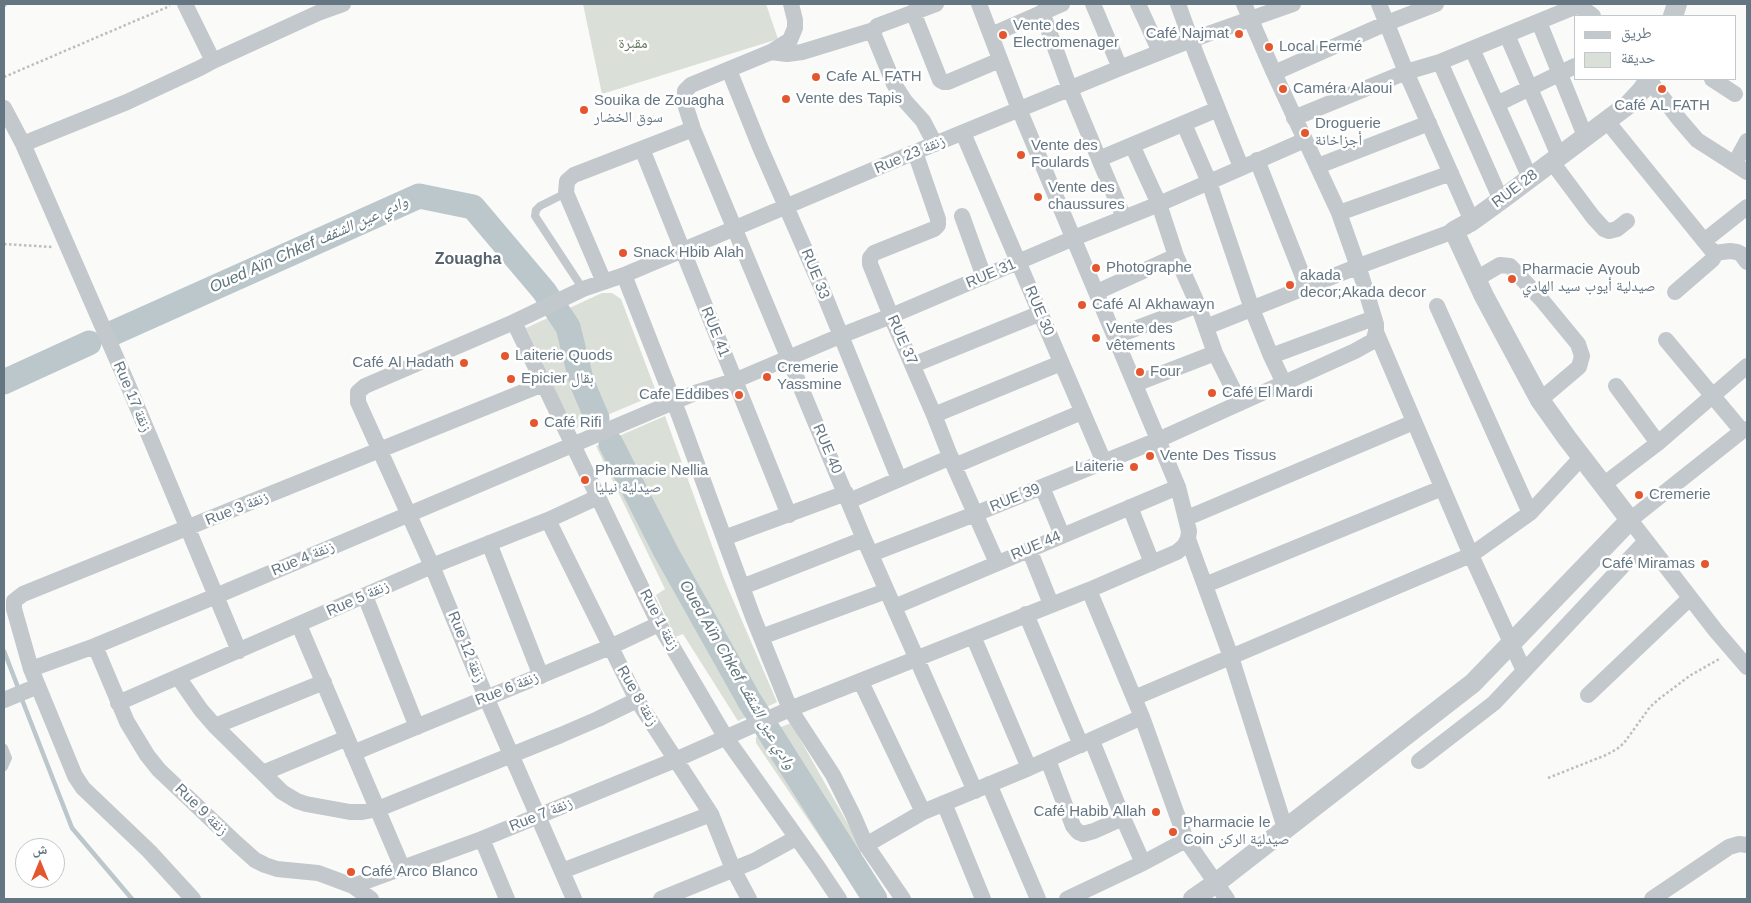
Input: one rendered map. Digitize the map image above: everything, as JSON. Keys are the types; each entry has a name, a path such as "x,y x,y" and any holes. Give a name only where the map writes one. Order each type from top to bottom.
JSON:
{"street":[{"path":"185,4 213,61"},
{"path":"23,144 127,102 213,61 343,4"},
{"path":"729,70 786,44 794,34 795,20 792,4"},
{"path":"771,52 787,54 802,52 874,30 877,26 936,4"},
{"path":"978,4 1019,109 1178,486 1187,518 1188,539 1231,657 1285,828"},
{"path":"991,34 1062,4"},
{"path":"1093,4 1120,68"},
{"path":"1138,4 1160,52"},
{"path":"1178,4 1241,167"},
{"path":"1244,4 1294,118 1339,213 1358,266 1375,325 1414,422 1524,672"},
{"name":"Rue 23 زنقة","path":"358,395 365,386 514,322 577,292 624,275 787,208 962,132 1120,68 1191,40 1294,4"},
{"path":"1379,4 1406,72 1472,221"},
{"path":"1274,73 1387,23 1436,4"},
{"path":"1294,118 1406,72 1440,62 1578,5 1592,15"},
{"path":"913,12 940,80 948,82 1000,60"},
{"path":"1042,12 1070,89 1124,218"},
{"path":"1539,22 1567,69 1585,136"},
{"path":"874,30 873,33 894,84 905,101 923,121 935,144"},
{"path":"1506,35 1529,88 1555,159 1593,217 1604,229 1617,229 1627,221"},
{"path":"1472,49 1530,178"},
{"path":"1440,62 1501,200"},
{"path":"1497,104 1567,69"},
{"name":"RUE 40","path":"729,70 691,85 685,91 685,104 693,129 886,591 917,658 1038,899"},
{"name":"RUE 33","path":"729,70 899,479"},
{"path":"1649,80 1697,140 1741,168 1747,141"},
{"name":"RUE 28","path":"1206,327 1358,266 1454,231 1472,221 1629,104 1649,80"},
{"path":"1714,80 1735,94"},
{"name":"Rue 17 زنقة","path":"4,108 23,144 239,651"},
{"path":"1099,159 1218,110"},
{"path":"1606,120 1709,247 1714,257 1675,292"},
{"path":"1318,166 1429,123"},
{"path":"1184,124 1209,182 1270,356 1284,383"},
{"path":"604,282 566,193 566,184 574,175 693,129"},
{"name":"RUE 30","path":"962,132 1104,462"},
{"name":"RUE 31","path":"572,444 696,393 734,381 891,316 1159,204 1305,140"},
{"path":"1132,146 1159,204 1176,256 1198,305 1215,352 1240,403"},
{"name":"RUE 41","path":"642,149 789,515"},
{"name":"RUE 37","path":"915,152 938,222 934,229 874,253 870,258 870,264 952,461 997,563"},
{"path":"1257,160 1306,287"},
{"path":"1339,213 1451,173"},
{"path":"1709,247 1747,207"},
{"path":"962,216 984,277"},
{"path":"1454,231 1476,278 1540,400 1581,458 1690,598 1747,667"},
{"path":"1709,247 1737,252 1747,262"},
{"path":"1097,292 1176,256"},
{"path":"1476,278 1500,265 1510,266 1541,299 1580,348 1582,359 1580,367 1540,400"},
{"path":"624,275 790,709 833,775 866,845 902,899"},
{"path":"1116,336 1198,305"},
{"path":"1437,306 1530,514"},
{"path":"913,365 1041,313"},
{"name":"Rue 1 زنقة","path":"514,322 659,624 726,738 817,866 838,899"},
{"path":"1270,356 1375,325"},
{"name":"RUE 39","path":"871,554 1158,440 1240,403 1370,343 1374,339 1375,325"},
{"path":"1192,899 1221,891 1285,828 1473,683 1630,520 1744,430 1712,396 1666,340"},
{"path":"1135,384 1215,352"},
{"path":"934,415 1061,363"},
{"path":"1603,485 1658,443 1747,366"},
{"name":"Rue 3 زنقة","path":"193,899 149,851 83,788 67,760 35,686 14,610 16,598 543,384"},
{"path":"1616,386 1658,443"},
{"name":"Rue 12 زنقة","path":"358,395 358,402 432,566 486,697 574,899"},
{"path":"724,538 952,461 1082,412"},
{"path":"1187,518 1414,422"},
{"name":"Rue 4 زنقة","path":"31,670 216,596 572,444"},
{"path":"1134,698 1471,555 1530,514 1581,458"},
{"name":"RUE 44","path":"894,607 1178,486"},
{"path":"1042,487 1062,536"},
{"path":"1205,585 1442,488"},
{"name":"Rue 5 زنقة","path":"118,703 432,566 548,520 598,497"},
{"path":"1130,507 1152,563"},
{"name":"Rue 8 زنقة","path":"548,520 637,700 711,814 733,869 749,899"},
{"path":"742,587 864,539"},
{"name":"Rue 7 زنقة","path":"353,886 482,839 676,760 790,709 1089,590 1177,552 1188,539"},
{"path":"1419,761 1494,703 1646,541"},
{"path":"488,543 541,676"},
{"path":"1029,549 1051,604"},
{"path":"1089,590 1142,717 1186,840 1221,891"},
{"path":"761,637 886,591"},
{"path":"365,596 416,727"},
{"path":"1588,695 1690,598"},
{"path":"1026,614 1144,863"},
{"name":"Rue 6 زنقة","path":"263,773 350,745 416,727 610,647 659,624"},
{"path":"300,625 402,868"},
{"path":"973,636 1029,768"},
{"name":"Rue 9 زنقة","path":"95,646 118,703 135,738 159,770 255,860 277,869 318,873 353,886 371,899"},
{"path":"178,677 201,710 215,726 282,792 297,801 350,812 378,809 598,720 637,700"},
{"path":"215,726 324,682"},
{"path":"861,682 923,812"},
{"path":"4,700 35,686"},
{"path":"866,845 923,812 1048,760 1142,717"},
{"path":"1048,760 1073,826 1078,832 1083,834 1094,831 1123,818"},
{"path":"944,803 983,899"},
{"path":"562,871 711,814"},
{"path":"661,899 770,853 796,838"},
{"path":"482,839 507,899"},
{"path":"1067,899 1144,863 1186,840"},
{"path":"1652,899 1729,847 1736,844 1747,846"}],"lane":[{"path":"566,193 540,206 536,210 535,216 577,292"},
{"path":"4,748 8,758 4,767"}],"path":[{"path":"4,6 9,4"},
{"path":"4,77 176,4"},
{"path":"4,244 68,248"},
{"path":"1548,778 1617,749 1659,699 1706,665 1734,652"}],"green space":[{"name":"مقبرة","path":"583,4 766,4 778,39 602,94"},
{"path":"602,293 612,293 621,299 657,394 574,429 526,328"},
{"path":"665,416 724,579 777,702 738,721 683,634 675,637 656,595 665,589 596,446"},
{"path":"791,723 862,849 859,858 888,899 862,899 756,743 756,737"}],"waterway":[{"name":"Oued Aïn Chkef وادي عين الشقف","path":"113,333 419,196 473,207 544,291 568,327 582,383 597,418"},
{"path":"4,382 89,343"},
{"name":"Oued Aïn Chkef وادي عين الشقف","path":"611,444 666,552 749,700 875,899"},
{"path":"4,651 19,690"},
{"path":"21,697 72,828 132,899"}],"place":[{"name":"Café Najmat","path":"1239,34"},
{"name":"Vente des Electromenager","path":"1003,35"},
{"name":"Local Fermé","path":"1269,47"},
{"name":"Cafe AL FATH","path":"816,77"},
{"name":"Caméra Alaoui","path":"1283,89"},
{"name":"Café AL FATH","path":"1662,89"},
{"name":"Vente des Tapis","path":"786,99"},
{"name":"Souika de Zouagha سوق الخضار","path":"584,110"},
{"name":"Droguerie أجزاخانة","path":"1305,133"},
{"name":"Vente des Foulards","path":"1021,155"},
{"name":"Vente des chaussures","path":"1038,197"},
{"name":"Snack Hbib Alah","path":"623,253"},
{"name":"Photographe","path":"1096,268"},
{"name":"Pharmacie Ayoub صيدلية أيوب سيد الهادي","path":"1512,279"},
{"name":"akada decor;Akada decor","path":"1290,285"},
{"name":"Café Al Akhawayn","path":"1082,305"},
{"name":"Vente des vêtements","path":"1096,338"},
{"name":"Laiterie Quods","path":"505,356"},
{"name":"Café Al Hadath","path":"464,363"},
{"name":"Four","path":"1140,372"},
{"name":"Cremerie Yassmine","path":"767,377"},
{"name":"Epicier بقال","path":"511,379"},
{"name":"Café El Mardi","path":"1212,393"},
{"name":"Cafe Eddibes","path":"739,395"},
{"name":"Café Rifi","path":"534,423"},
{"name":"Vente Des Tissus","path":"1150,456"},
{"name":"Laiterie","path":"1134,467"},
{"name":"Pharmacie Nellia صيدلية نيليا","path":"585,480"},
{"name":"Cremerie","path":"1639,495"},
{"name":"Café Miramas","path":"1705,564"},
{"name":"Café Habib Allah","path":"1156,812"},
{"name":"Pharmacie le Coin صيدلية الركن","path":"1173,832"},
{"name":"Café Arco Blanco","path":"351,872"}],"district":[{"name":"Zouagha","path":"468,260"}]}
